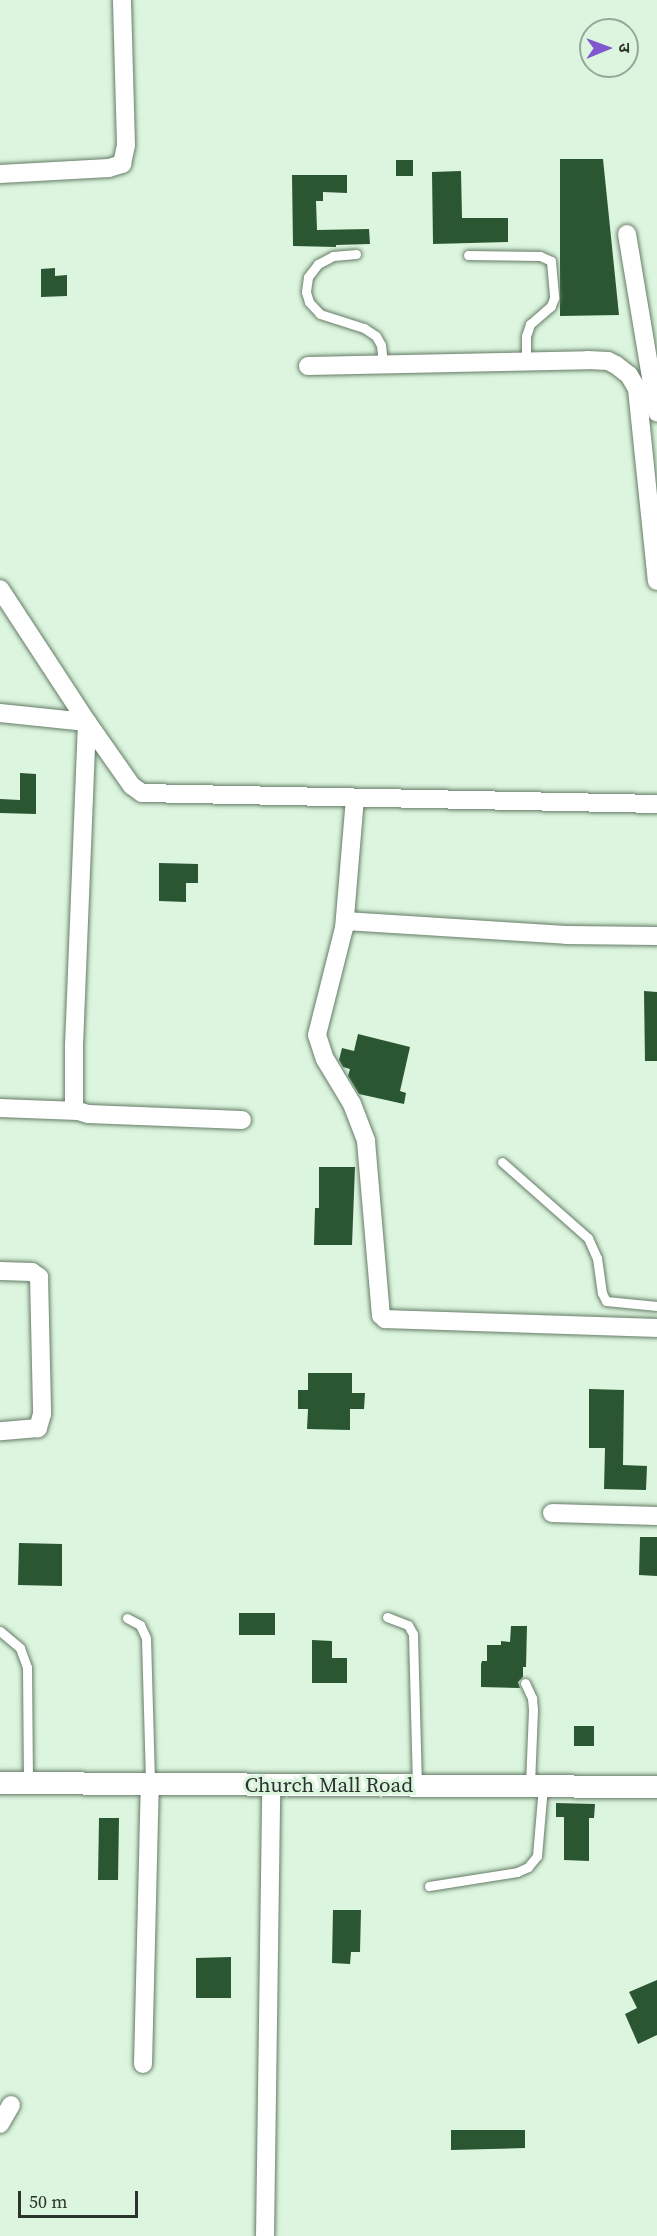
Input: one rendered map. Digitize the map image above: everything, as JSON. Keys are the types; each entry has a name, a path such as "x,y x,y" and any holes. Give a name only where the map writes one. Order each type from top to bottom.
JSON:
{"street":[{"path":"0,174 109,168 122,164 126,144 122,0"},
{"path":"627,234 657,413"},
{"path":"308,366 608,361 623,369 634,382 637,393 657,581"},
{"path":"0,589 87,722 132,786 142,793 657,804"},
{"path":"0,713 87,722"},
{"path":"78,1110 73,1098 87,722"},
{"path":"355,798 345,921 317,1035 325,1059 352,1104 366,1141 382,1317 657,1328"},
{"path":"345,921 566,935 657,936"},
{"path":"0,1108 78,1110 88,1114 242,1120"},
{"path":"0,1271 26,1271 36,1273 39,1277 42,1414 38,1428 0,1431"},
{"path":"552,1513 657,1516"},
{"name":"Church Mall Road","path":"0,1783 657,1787"},
{"path":"143,2064 150,1784"},
{"path":"265,2236 270,1784"},
{"path":"0,2124 11,2105"}],"lane":[{"path":"356,254 333,256 318,264 308,277 306,292 309,303 320,314 364,328 376,336 381,345 383,365"},
{"path":"468,255 540,256 551,261 554,298 551,306 530,324 526,336 526,362"},
{"path":"502,1162 588,1238 597,1258 602,1293 606,1301 657,1306"},
{"path":"387,1617 408,1625 412,1634 417,1786"},
{"path":"127,1618 140,1625 146,1638 150,1784"},
{"path":"0,1631 20,1648 27,1667 28,1784"},
{"path":"429,1886 517,1872 528,1867 537,1856 537,1786 533,1703 525,1683"}],"building":[{"path":"560,159 603,159 619,315 560,316"},
{"path":"396,160 413,160 413,176 396,176"},
{"path":"461,171 462,218 508,218 508,242 433,244 432,172"},
{"path":"292,175 347,175 347,193 323,192 323,201 316,201 317,230 369,229 370,244 336,245 336,247 293,246"},
{"path":"55,268 55,276 67,275 67,296 41,297 41,269"},
{"path":"20,773 36,774 36,814 0,813 0,799 20,800"},
{"path":"159,863 198,864 198,883 186,883 186,902 159,901"},
{"path":"644,991 657,992 657,1061 645,1061"},
{"path":"358,1034 410,1047 400,1091 406,1093 404,1104 359,1094 348,1076 350,1069 343,1067 339,1060 342,1048 354,1051"},
{"path":"319,1167 355,1167 352,1245 314,1245 315,1208 319,1208"},
{"path":"308,1373 352,1373 352,1393 365,1393 364,1409 350,1409 350,1430 307,1429 308,1409 298,1409 298,1390 308,1390"},
{"path":"589,1389 624,1390 623,1465 647,1466 646,1490 604,1489 605,1448 589,1448"},
{"path":"640,1537 657,1537 657,1576 639,1575"},
{"path":"19,1543 62,1544 62,1586 18,1585"},
{"path":"239,1613 275,1613 275,1635 239,1635"},
{"path":"511,1626 527,1626 526,1667 523,1667 523,1677 518,1682 520,1688 481,1687 481,1664 482,1661 487,1661 487,1645 501,1645 501,1641 510,1642"},
{"path":"312,1640 332,1641 332,1658 347,1658 347,1683 312,1683"},
{"path":"574,1726 594,1726 594,1746 574,1746"},
{"path":"556,1803 595,1804 594,1818 589,1818 589,1861 564,1860 564,1817 556,1817"},
{"path":"99,1818 119,1818 118,1880 98,1880"},
{"path":"333,1910 361,1910 360,1952 351,1952 350,1964 332,1963"},
{"path":"231,1957 231,1998 196,1998 196,1958"},
{"path":"657,1980 657,2035 638,2044 625,2014 637,2008 629,1992"},
{"path":"451,2130 525,2130 525,2148 451,2150"}]}
